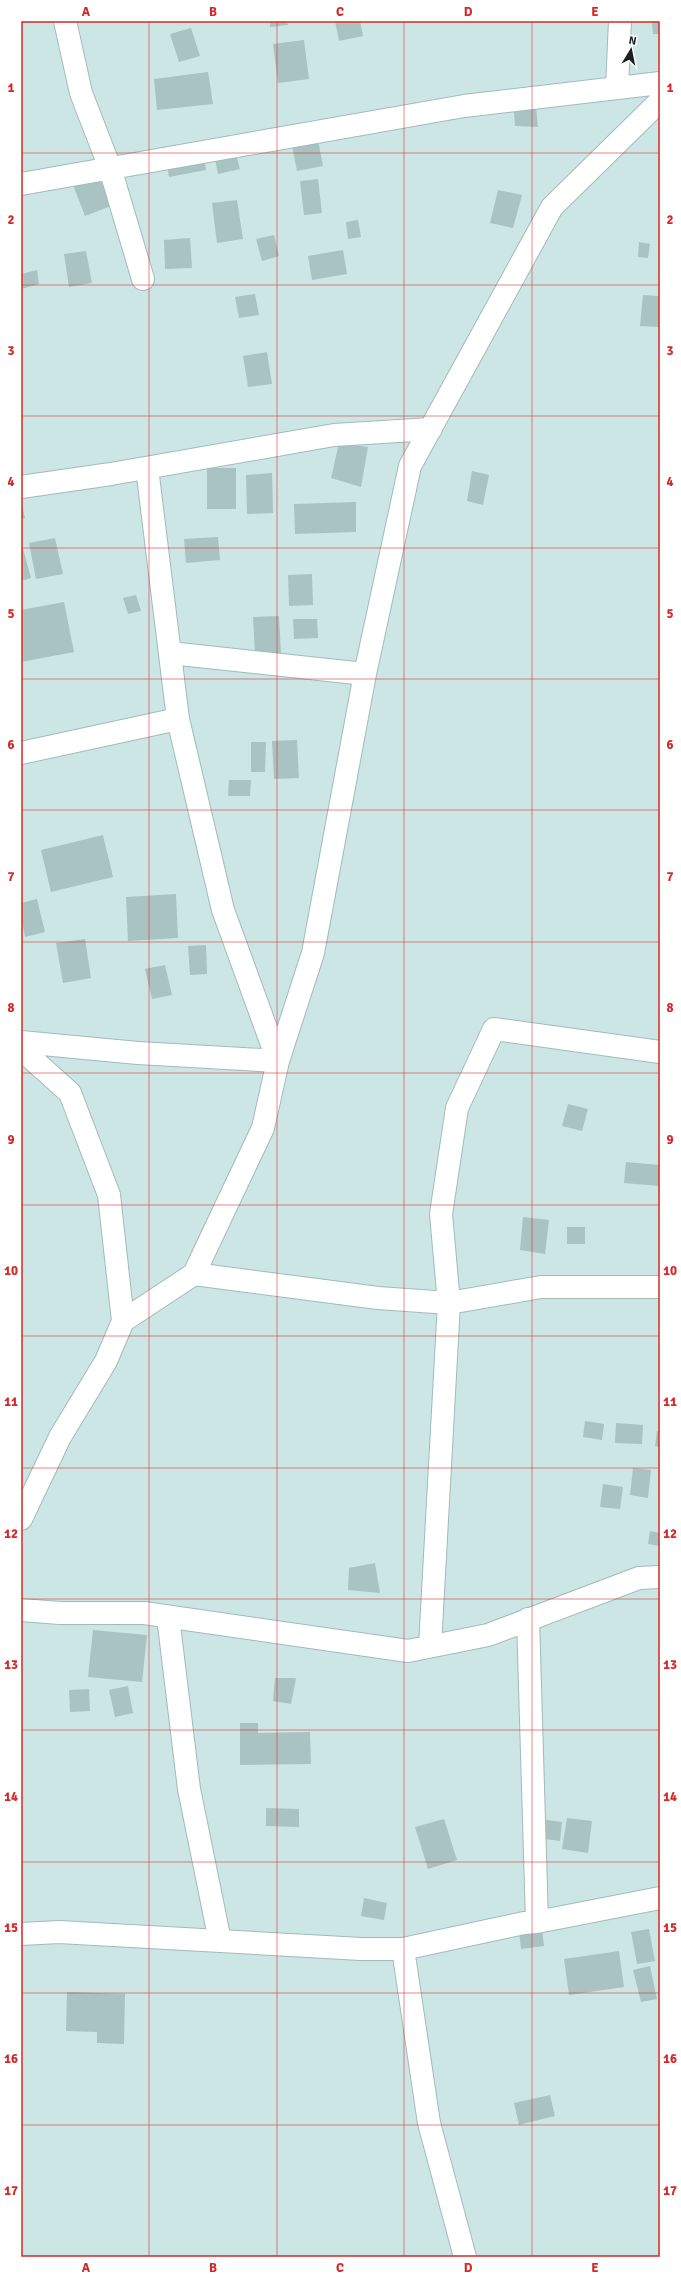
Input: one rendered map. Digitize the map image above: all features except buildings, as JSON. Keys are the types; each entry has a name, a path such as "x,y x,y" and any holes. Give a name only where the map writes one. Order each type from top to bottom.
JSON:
{"street":[{"path":"65,21 81,93 110,168 143,279"},
{"path":"617,88 620,21"},
{"path":"21,184 464,106 660,83"},
{"path":"123,1321 194,1274 263,1128 278,1061 313,953 365,674 410,466 552,207 660,101"},
{"path":"21,487 147,468 334,434 431,429"},
{"path":"147,468 178,719 223,910 278,1061"},
{"path":"170,653 365,674"},
{"path":"21,753 178,719"},
{"path":"430,1646 449,1303 441,1214 457,1108 494,1029 660,1052"},
{"path":"21,1042 138,1053 278,1061"},
{"path":"21,1048 70,1092 109,1195 123,1321 106,1361 60,1437 21,1519"},
{"path":"194,1274 378,1298 449,1303 541,1287 660,1287"},
{"path":"21,1610 60,1613 144,1614 168,1616 408,1651 488,1635 638,1578 660,1577"},
{"path":"168,1616 189,1789 220,1942"},
{"path":"528,1619 537,1922"},
{"path":"21,1934 59,1932 361,1949 403,1949 524,1923 537,1922 660,1898"},
{"path":"403,1949 429,2123 465,2257"}]}
